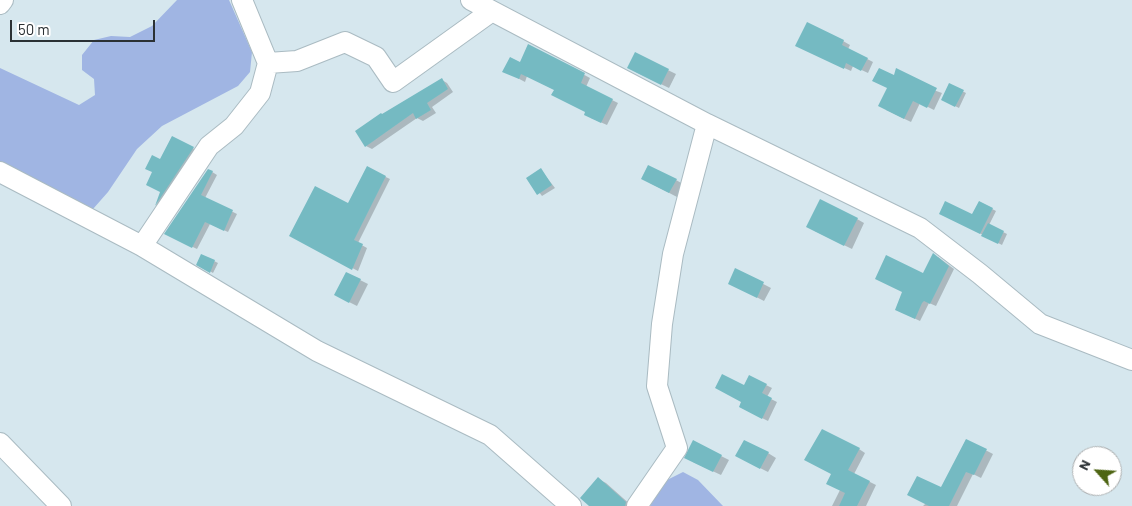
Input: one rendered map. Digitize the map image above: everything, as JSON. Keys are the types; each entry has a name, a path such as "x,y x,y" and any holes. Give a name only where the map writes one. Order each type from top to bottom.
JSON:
{"street":[{"path":"0,4 3,0"},
{"path":"142,246 209,146 234,126 260,93 268,63 242,0"},
{"path":"470,0 707,124 920,228 980,274 1040,324 1132,360"},
{"path":"268,63 297,61 345,42 376,57 393,82 492,11"},
{"path":"637,506 677,448 657,386 662,324 673,254 707,124"},
{"path":"0,172 142,246 317,351 490,435 571,506"},
{"path":"0,443 61,506"}],"water":[{"path":"177,0 229,0 252,52 250,72 238,86 162,126 137,149 108,192 93,209 0,162 0,68 79,105 95,95 94,79 82,70 82,55 94,40 111,36 130,37 152,26"},
{"path":"683,472 698,480 723,506 650,506 667,480"}],"building":[{"path":"807,22 844,40 842,45 868,58 861,71 846,63 844,69 795,46"},
{"path":"528,44 585,73 581,83 613,99 601,123 584,115 585,112 551,95 554,90 521,74 519,79 502,72 510,57 520,62"},
{"path":"635,52 669,69 661,85 627,68"},
{"path":"879,68 894,75 896,68 937,88 927,108 913,101 904,119 878,106 887,88 872,81"},
{"path":"442,78 448,89 427,103 431,110 416,119 413,113 365,147 355,131 381,113"},
{"path":"949,83 964,90 955,107 941,100"},
{"path":"172,136 194,147 155,206 160,192 146,185 152,172 145,169 152,155 160,159"},
{"path":"648,165 677,179 669,193 641,179"},
{"path":"367,166 386,176 354,240 363,244 352,270 289,236 315,186 348,203"},
{"path":"541,168 552,185 537,195 526,178"},
{"path":"208,169 213,171 201,195 233,210 224,231 205,222 192,248 164,234"},
{"path":"820,199 858,218 844,246 806,227"},
{"path":"945,201 972,214 979,201 993,208 980,234 939,214"},
{"path":"988,223 1004,231 998,244 981,236"},
{"path":"933,253 949,266 930,304 924,301 922,303 915,319 895,310 902,292 875,279 886,255 923,273"},
{"path":"201,254 215,260 210,273 196,265"},
{"path":"735,268 764,282 757,298 728,284"},
{"path":"346,272 361,279 349,303 334,295"},
{"path":"722,374 744,385 749,375 767,384 762,393 772,398 762,419 739,407 741,402 715,388"},
{"path":"822,429 860,448 848,470 870,481 857,506 839,506 845,493 826,484 831,474 804,460"},
{"path":"966,439 987,449 974,475 966,472 949,506 929,506 907,495 917,476 941,487"},
{"path":"693,440 722,455 713,472 684,458"},
{"path":"744,440 769,452 760,469 735,456"},
{"path":"598,477 626,502 625,506 589,506 580,498"}]}
